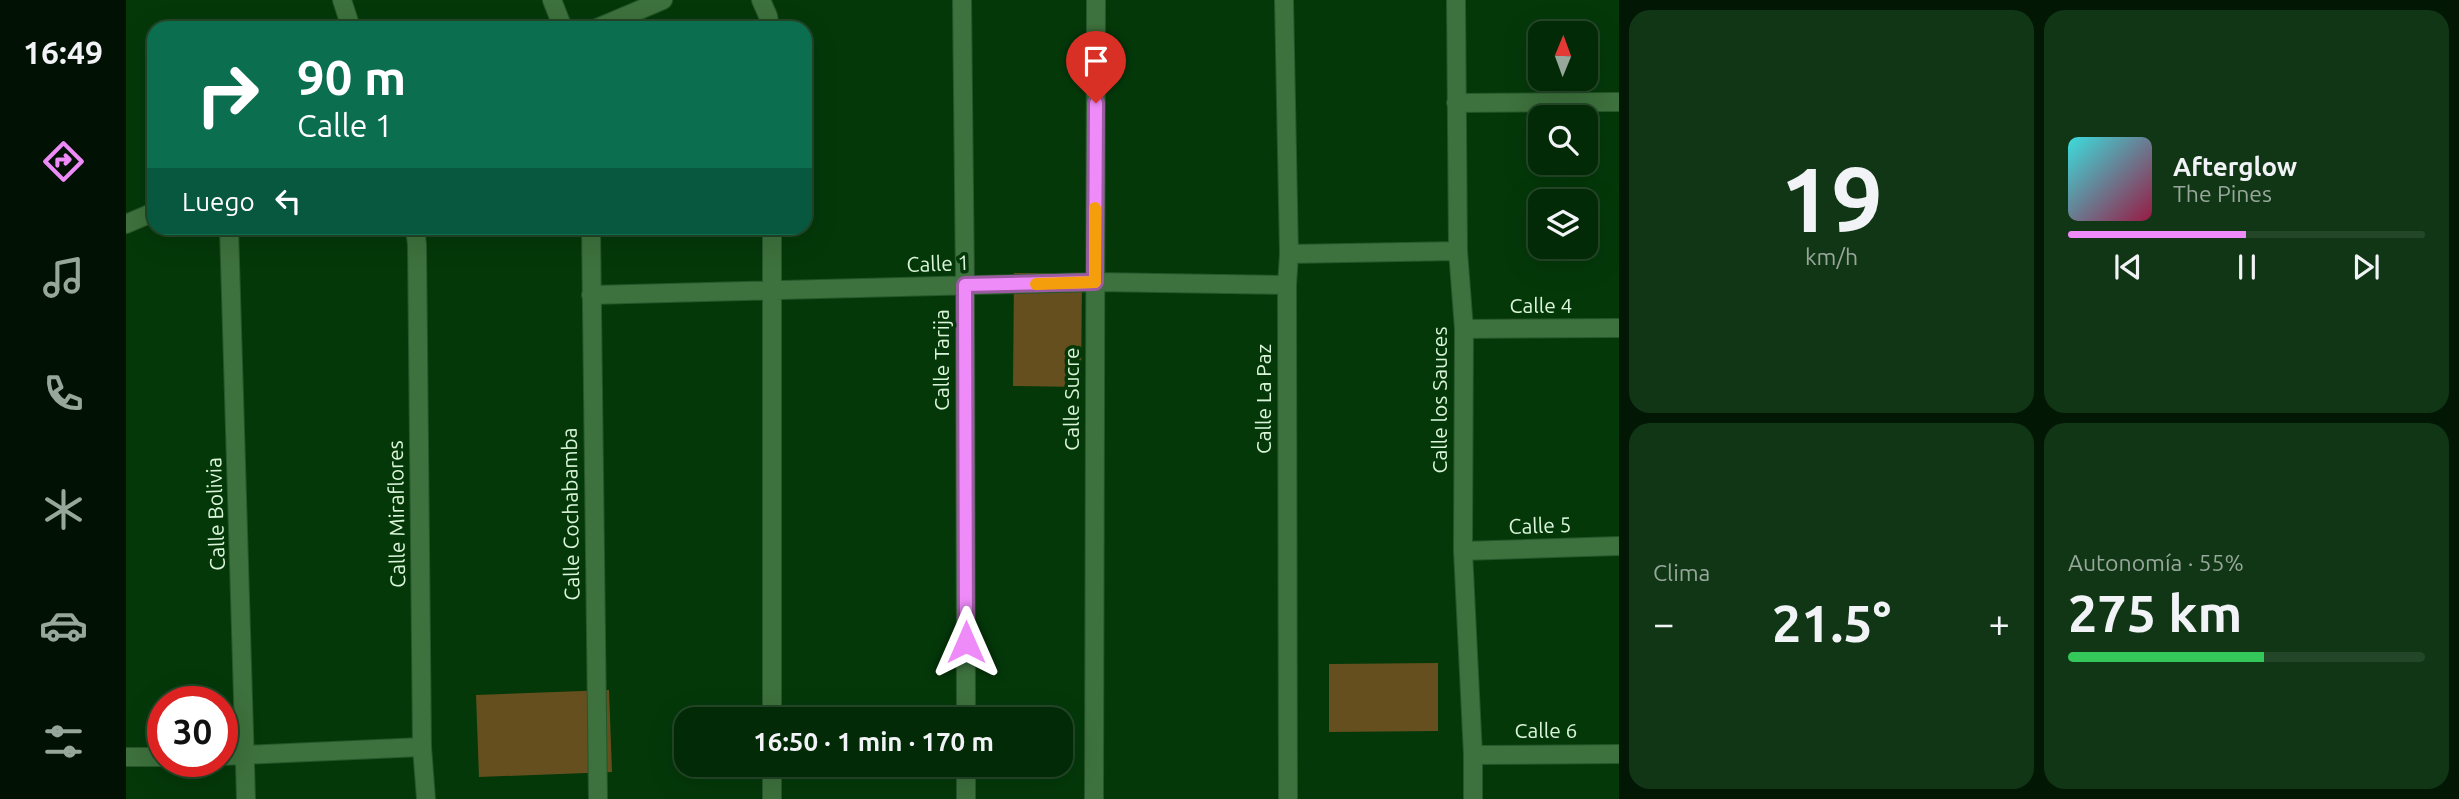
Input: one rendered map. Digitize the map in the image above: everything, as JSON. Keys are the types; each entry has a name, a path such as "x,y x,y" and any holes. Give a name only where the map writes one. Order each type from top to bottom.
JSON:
{"street":[{"path":"342,0 349,21"},
{"path":"552,0 560,21"},
{"path":"614,21 663,0"},
{"path":"761,0 768,21"},
{"name":"Calle Tarija","path":"962,0 966,707"},
{"name":"Calle Sucre","path":"1094,799 1096,0"},
{"name":"Calle La Paz","path":"1284,0 1289,254 1288,799"},
{"name":"Calle los Sauces","path":"1456,0 1458,251 1464,329 1463,551 1473,799"},
{"path":"1456,103 1619,102"},
{"path":"126,224 147,215"},
{"name":"Calle Bolivia","path":"229,235 246,799"},
{"name":"Calle Miraflores","path":"415,235 422,747 426,799"},
{"name":"Calle Cochabamba","path":"591,235 598,799"},
{"path":"772,235 772,707"},
{"path":"1289,254 1458,251"},
{"name":"Calle 1","path":"591,295 1095,282 1287,285"},
{"name":"Calle 4","path":"1464,329 1619,328"},
{"name":"Calle 5","path":"1463,551 1619,546"},
{"path":"238,755 422,747"},
{"name":"Calle 6","path":"1473,754 1619,754"},
{"path":"126,757 147,757"},
{"path":"772,777 772,799"},
{"path":"966,777 966,799"}],"shaded area":[{"path":"1014,273 1082,273 1081,387 1013,386"},
{"path":"1438,663 1438,731 1329,732 1329,664"},
{"path":"609,690 612,772 479,777 476,695"}],"slow traffic":[{"path":"1036,284 1095,282 1095,208"}],"route":[{"path":"966,642 965,285 1095,282 1096,103"}]}
